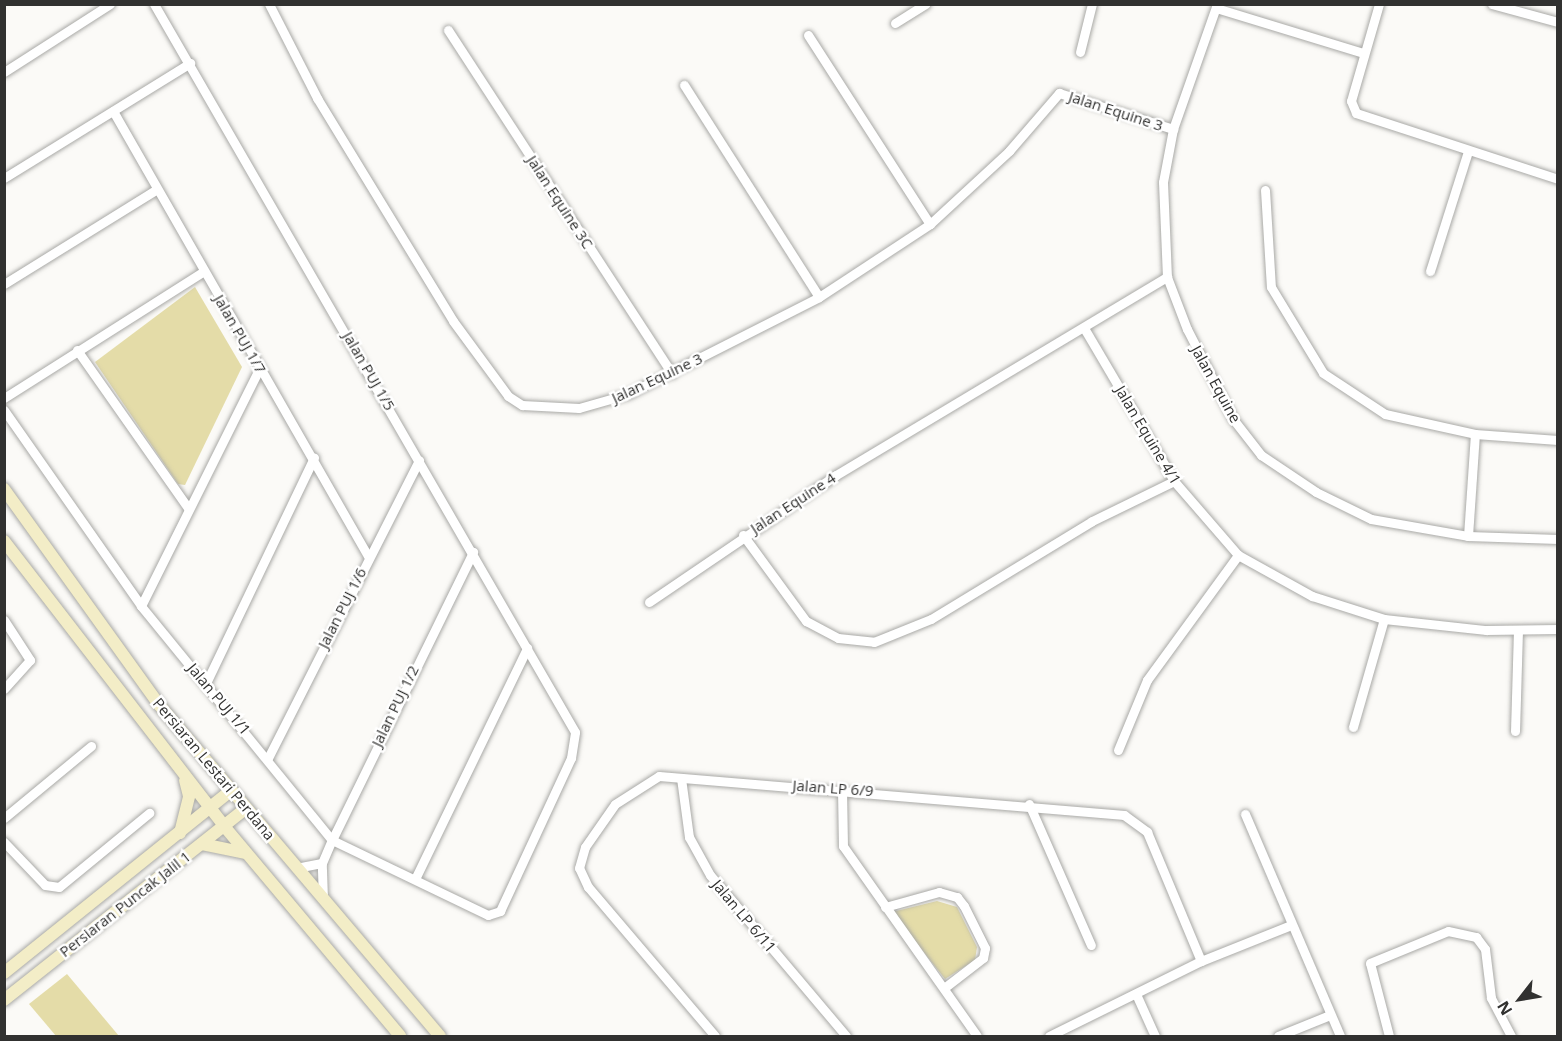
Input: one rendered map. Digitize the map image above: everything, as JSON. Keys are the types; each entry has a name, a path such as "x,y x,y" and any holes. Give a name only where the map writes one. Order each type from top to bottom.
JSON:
{"main road":[{"name":"Persiaran Lestari Perdana","path":"4,489 153,696 245,809 440,1036"},
{"name":"Persiaran Lestari Perdana","path":"4,541 224,826 400,1036"},
{"path":"180,834 189,796 182,773"},
{"name":"Persiaran Puncak Jalil 1","path":"4,973 180,834 230,791"},
{"name":"Persiaran Puncak Jalil 1","path":"4,1000 245,809"},
{"path":"202,844 247,854"}],"street":[{"path":"4,72 110,4"},
{"name":"Jalan PUJ 1/5","path":"154,4 473,552 577,742 495,916"},
{"name":"Jalan Equine 3","path":"269,4 329,119 453,321 508,396 522,405 579,408 628,394 819,297 930,224 1009,151 1059,93 1173,129"},
{"path":"895,22 926,4"},
{"path":"1080,52 1092,4"},
{"path":"1379,4 1351,101 1356,113 1557,179"},
{"path":"1492,4 1557,22"},
{"path":"1216,6 1363,53"},
{"name":"Jalan Equine","path":"1216,6 1173,129 1163,182 1167,277 1212,383 1261,455 1316,492 1371,519 1468,536 1557,539"},
{"name":"Jalan Equine 3C","path":"448,30 672,373"},
{"path":"808,35 930,224"},
{"path":"4,178 190,63"},
{"path":"684,85 819,297"},
{"name":"Jalan PUJ 1/7","path":"113,111 314,458 368,556"},
{"path":"1430,271 1468,151"},
{"path":"4,284 157,189"},
{"path":"1265,190 1271,287 1323,373 1385,414 1475,434 1557,440"},
{"path":"4,398 204,271"},
{"name":"Jalan Equine 4","path":"1167,277 743,535 806,621 838,638 874,642 931,620 1092,521 1174,481"},
{"name":"Jalan Equine 4/1","path":"1084,328 1174,481 1238,555 1312,596 1384,619 1518,632 1557,629"},
{"path":"77,350 188,508"},
{"path":"141,606 260,367"},
{"name":"Jalan PUJ 1/1","path":"4,410 141,606 268,758 332,840 495,916"},
{"path":"1468,536 1475,434"},
{"path":"206,683 314,458"},
{"name":"Jalan PUJ 1/6","path":"268,758 368,556 419,460"},
{"path":"649,602 743,535"},
{"name":"Jalan PUJ 1/2","path":"323,899 322,863 473,552"},
{"path":"1118,750 1147,680 1238,555"},
{"path":"1353,727 1384,619"},
{"path":"4,620 28,651 22,675 4,689"},
{"path":"1515,731 1518,632"},
{"path":"415,879 527,648"},
{"path":"4,818 91,746"},
{"name":"Jalan LP 6/9","path":"715,1036 588,887 581,857 615,804 643,782 659,776 1029,804 1124,815 1147,832 1201,961"},
{"name":"Jalan LP 6/11","path":"681,778 689,837 710,875 846,1036"},
{"path":"842,789 839,836 885,907 977,1036"},
{"path":"1029,804 1091,945"},
{"path":"4,842 34,874 54,888 67,883 149,813"},
{"path":"1245,814 1340,1036"},
{"path":"296,868 322,863"},
{"path":"885,907 939,892 957,897 964,906 985,948 983,958 944,988"},
{"path":"1048,1036 1201,961 1291,925"},
{"path":"1389,1036 1370,963 1448,931 1476,937 1485,949 1491,998 1511,1036"},
{"path":"1136,994 1155,1036"},
{"path":"1278,1036 1330,1015"}],"shaded area":[{"path":"195,287 242,367 185,485 178,484 95,362"},
{"path":"937,901 957,907 977,947 975,960 945,979 892,912"},
{"path":"67,974 119,1036 56,1036 29,1004"}]}
